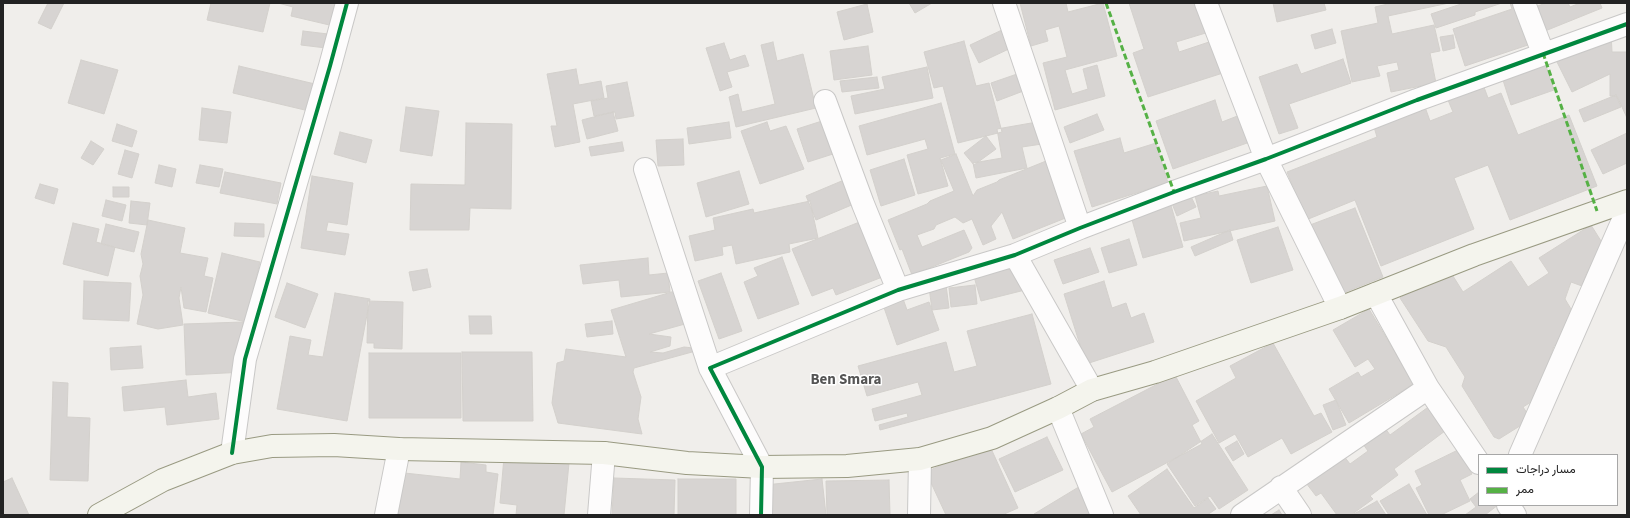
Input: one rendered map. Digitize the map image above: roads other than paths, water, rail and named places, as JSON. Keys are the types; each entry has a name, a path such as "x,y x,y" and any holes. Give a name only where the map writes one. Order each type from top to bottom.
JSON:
{"main road":[{"path":"99,515 163,480 232,452 272,446 334,445 399,449 604,453 687,463 762,467 847,466 920,459 992,438 1058,408 1092,390 1155,372 1340,308 1474,255 1627,201"}],"street":[{"path":"232,452 244,359 347,3"},
{"path":"1004,3 1080,228"},
{"path":"1206,3 1266,159 1340,308"},
{"path":"1524,3 1544,53"},
{"path":"710,368 898,290 1015,255 1080,228 1266,159 1417,100 1627,24"},
{"path":"825,101 863,204 898,290"},
{"path":"645,169 710,368 762,467 761,515"},
{"path":"1520,454 1627,211"},
{"path":"1015,255 1092,390"},
{"path":"1376,294 1428,388 1478,462"},
{"path":"1242,515 1428,388"},
{"path":"1058,408 1102,515"},
{"path":"386,515 399,449"},
{"path":"599,515 604,453"},
{"path":"918,515 920,459"},
{"path":"1281,487 1300,515"}],"district":[{"name":"Ben Smara","path":"846,381"}]}
